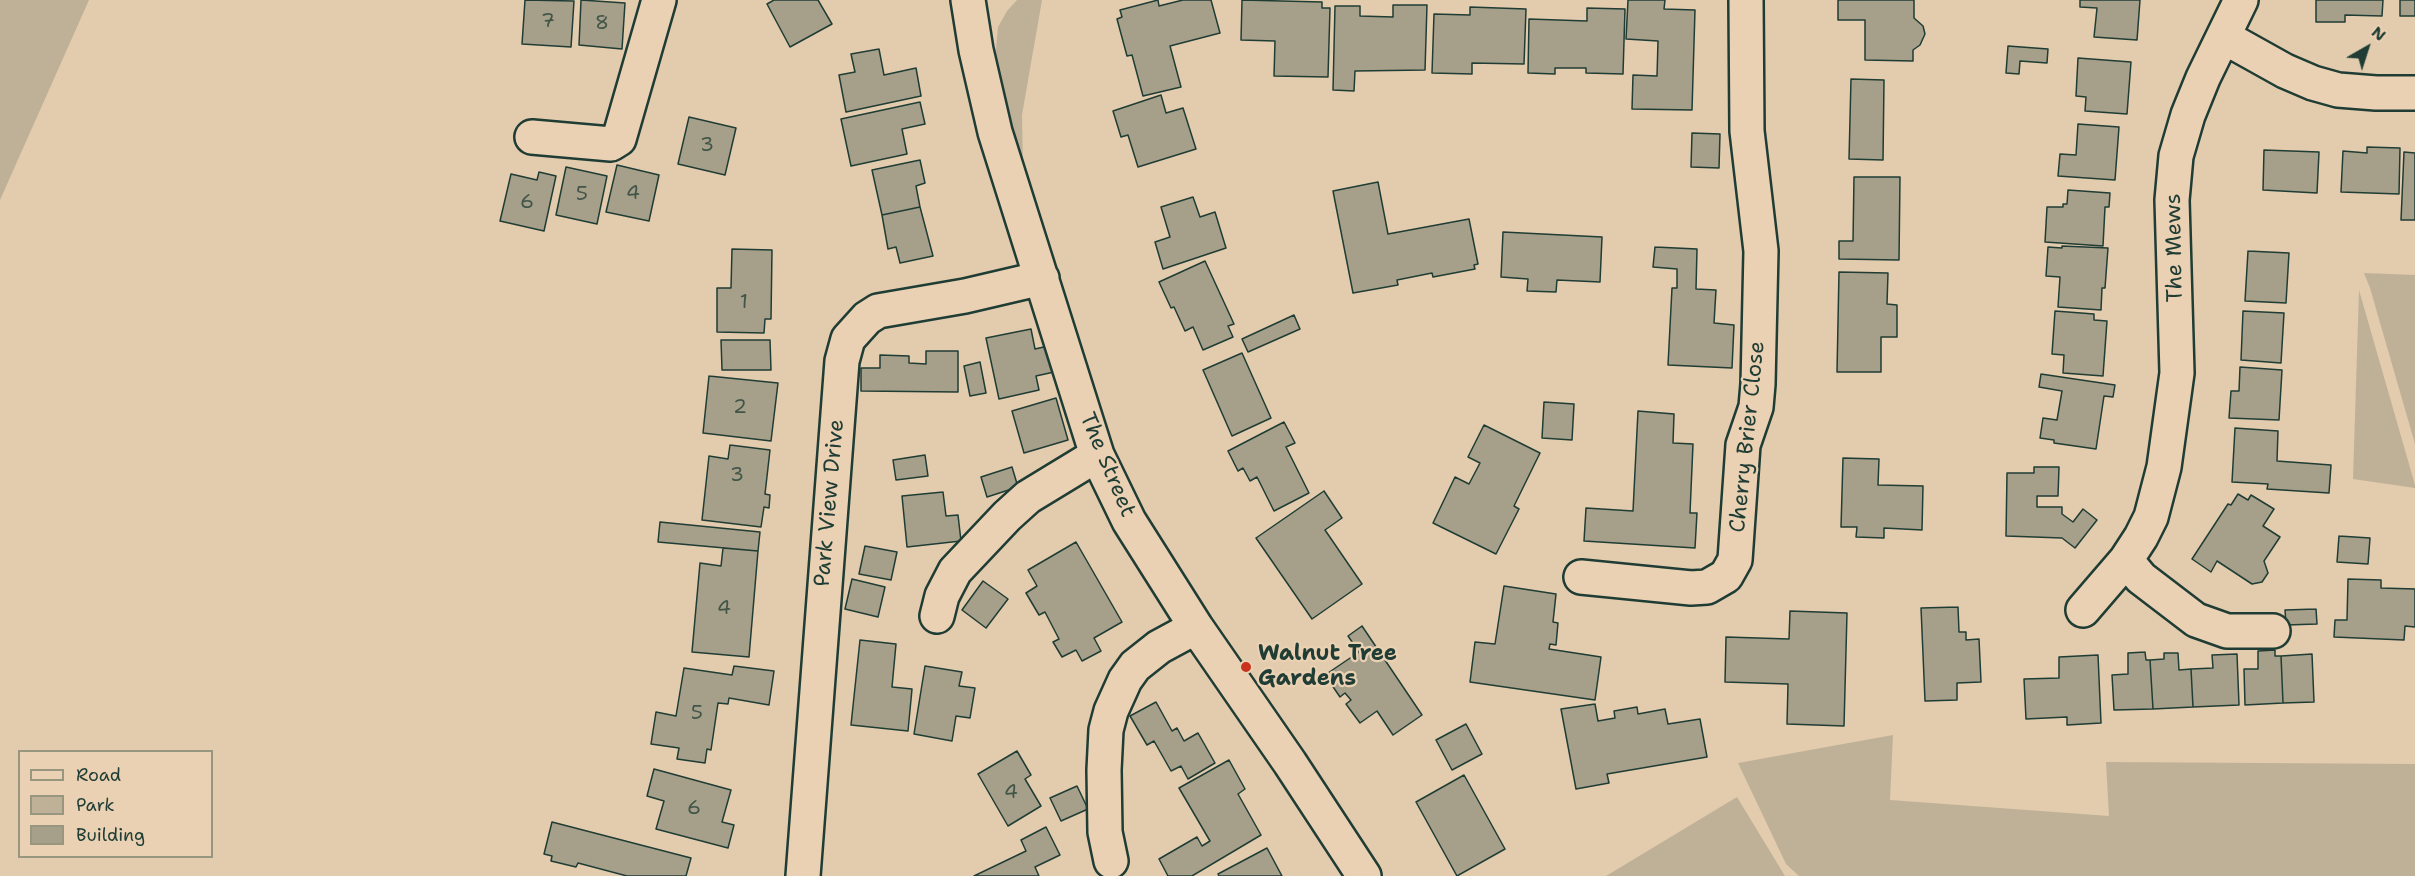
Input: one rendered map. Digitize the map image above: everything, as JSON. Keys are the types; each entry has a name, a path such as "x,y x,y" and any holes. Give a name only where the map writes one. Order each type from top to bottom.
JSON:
{"street":[{"path":"532,137 611,144 619,139 659,0"},
{"name":"The Street","path":"968,0 976,50 995,132 1097,455 1129,521 1196,627 1290,763 1364,876"},
{"name":"Cherry Brier Close","path":"1581,577 1681,587 1707,587 1726,576 1735,560 1743,445 1755,407 1758,384 1761,251 1751,183 1747,131 1746,0"},
{"name":"The Mews","path":"2083,610 2126,560 2151,517 2164,468 2177,373 2172,200 2176,156 2188,115 2241,0"},
{"path":"2224,37 2285,71 2313,83 2338,90 2415,93"},
{"name":"Park View Drive","path":"803,876 842,361 848,339 867,318 878,311 965,296 1042,278"},
{"path":"937,616 942,596 955,571 1007,516 1028,497 1097,455"},
{"path":"2126,560 2141,578 2196,620 2227,631 2273,631"},
{"path":"1111,861 1105,832 1104,770 1106,730 1111,711 1125,680 1135,666 1153,651 1196,627"}],"green space":[{"path":"0,0 89,0 0,200"},
{"path":"1017,0 1042,0 1022,115 1023,170 1010,130 995,60 998,27 1007,11"},
{"path":"2364,273 2415,275 2415,444 2370,288"},
{"path":"2359,290 2415,485 2415,488 2353,479"},
{"path":"1893,735 1890,800 2109,816 2106,762 2415,764 2415,876 1799,876 1786,864 1738,763"},
{"path":"1737,797 1785,876 1606,876"}],"building":[{"path":"525,0 574,1 571,47 522,44"},
{"path":"581,0 625,3 622,49 579,45"},
{"path":"774,0 818,0 832,24 790,47 767,4"},
{"path":"1158,0 1159,6 1183,0 1211,0 1220,33 1170,46 1181,87 1143,96 1132,55 1127,56 1117,19 1122,17 1120,10"},
{"path":"1242,0 1322,2 1322,8 1330,8 1328,77 1274,76 1275,41 1241,40"},
{"path":"1628,0 1665,0 1664,9 1695,10 1692,110 1632,109 1633,75 1657,76 1658,41 1626,39"},
{"path":"1838,0 1914,0 1914,18 1923,26 1925,34 1920,45 1913,50 1913,61 1865,60 1865,20 1838,20"},
{"path":"2080,0 2140,0 2137,40 2094,37 2097,8 2080,7"},
{"path":"2316,0 2383,0 2382,16 2345,15 2345,22 2316,22"},
{"path":"2400,0 2415,0 2415,16 2400,16"},
{"path":"1393,5 1427,5 1425,70 1355,71 1354,91 1333,90 1335,6 1360,6 1360,16 1393,17"},
{"path":"1470,7 1526,9 1524,64 1472,63 1472,74 1432,73 1434,14 1470,15"},
{"path":"1587,8 1625,9 1623,74 1586,73 1586,68 1555,68 1555,74 1528,73 1529,19 1587,21"},
{"path":"2008,46 2048,49 2047,63 2020,61 2019,74 2006,73"},
{"path":"879,49 884,75 916,68 921,96 846,112 839,75 855,72 851,54"},
{"path":"2078,58 2131,62 2127,114 2085,111 2086,97 2076,96"},
{"path":"1851,79 1884,80 1883,160 1849,159"},
{"path":"1161,95 1166,113 1183,108 1196,149 1138,167 1128,135 1121,137 1113,111"},
{"path":"920,102 925,124 902,129 907,154 851,166 841,119"},
{"path":"689,117 736,128 725,175 678,164"},
{"path":"2078,124 2119,127 2115,180 2058,176 2060,154 2076,155"},
{"path":"1692,133 1720,134 1719,168 1691,167"},
{"path":"2367,147 2400,148 2399,194 2341,192 2343,151 2367,153"},
{"path":"2264,150 2319,152 2317,193 2263,190"},
{"path":"2404,152 2415,153 2415,220 2401,220"},
{"path":"920,160 925,183 916,186 920,207 882,215 872,170"},
{"path":"617,165 659,175 649,221 606,212"},
{"path":"566,167 607,176 597,224 556,215"},
{"path":"539,172 556,176 544,231 500,221 511,174 537,180"},
{"path":"1854,177 1900,177 1899,260 1839,259 1839,241 1853,241"},
{"path":"1378,182 1388,234 1469,219 1478,264 1474,265 1475,269 1433,277 1432,273 1397,280 1398,285 1353,293 1333,191"},
{"path":"2068,190 2110,193 2109,207 2105,207 2103,246 2045,242 2047,207 2063,207 2063,204 2067,204"},
{"path":"1193,197 1200,217 1215,212 1226,248 1163,269 1155,242 1170,237 1161,207"},
{"path":"920,207 933,256 900,263 896,247 888,249 882,215"},
{"path":"1503,232 1602,237 1600,282 1557,280 1556,292 1527,291 1528,279 1501,277"},
{"path":"2062,246 2108,248 2101,310 2058,307 2060,277 2046,276 2048,247 2062,248"},
{"path":"1655,247 1697,249 1696,289 1716,290 1714,323 1734,325 1732,368 1668,365 1672,288 1677,288 1677,269 1653,267"},
{"path":"732,249 772,250 771,319 765,319 764,333 717,332 717,288 731,288"},
{"path":"2248,251 2289,253 2286,303 2245,301"},
{"path":"1205,261 1234,324 1228,326 1233,337 1203,350 1193,327 1185,331 1159,282"},
{"path":"1839,272 1888,273 1887,304 1897,305 1897,337 1881,337 1881,372 1837,372"},
{"path":"2055,311 2094,314 2094,320 2107,321 2103,376 2063,373 2064,355 2052,354"},
{"path":"2243,311 2284,313 2281,363 2241,360"},
{"path":"1294,315 1300,329 1248,352 1242,339"},
{"path":"1031,329 1035,349 1048,346 1054,372 1036,376 1039,390 999,399 986,338"},
{"path":"721,340 770,340 771,370 722,370"},
{"path":"926,351 958,351 958,392 861,391 861,368 880,368 880,355 909,356 909,363 926,364"},
{"path":"1242,353 1271,418 1232,436 1203,370"},
{"path":"980,362 986,393 970,396 964,366"},
{"path":"2240,367 2282,370 2279,420 2229,418 2231,391 2239,391"},
{"path":"2041,374 2115,385 2113,397 2104,396 2096,449 2054,443 2054,440 2040,438 2043,418 2057,420 2062,391 2039,387"},
{"path":"709,376 778,383 771,441 703,433"},
{"path":"1056,398 1068,440 1024,453 1012,411"},
{"path":"1544,402 1574,404 1572,440 1542,438"},
{"path":"1638,411 1674,414 1673,443 1693,444 1690,513 1697,513 1695,548 1584,541 1586,508 1633,511"},
{"path":"1284,422 1295,443 1286,447 1309,493 1274,511 1257,477 1250,481 1243,468 1238,471 1228,451"},
{"path":"1484,425 1540,453 1514,506 1519,509 1496,554 1433,523 1455,477 1469,484 1480,463 1468,457"},
{"path":"2235,428 2278,431 2277,461 2331,465 2329,493 2267,489 2268,484 2232,482"},
{"path":"730,445 770,450 765,494 770,495 769,508 764,507 761,527 702,520 709,456 728,459"},
{"path":"925,455 928,476 896,480 893,460"},
{"path":"1843,458 1879,459 1878,485 1923,486 1922,530 1884,528 1884,538 1856,537 1857,527 1841,527"},
{"path":"1012,467 1018,487 987,497 981,477"},
{"path":"2034,467 2059,467 2058,496 2037,496 2037,507 2062,507 2062,514 2073,522 2083,509 2097,520 2075,548 2062,538 2006,536 2007,473 2034,473"},
{"path":"1324,491 1342,518 1325,530 1362,584 1312,619 1256,538"},
{"path":"943,492 946,516 958,515 961,541 907,547 902,496"},
{"path":"2238,494 2248,500 2251,495 2274,509 2263,526 2280,537 2264,561 2268,573 2262,582 2252,584 2217,561 2211,572 2192,559 2228,504 2231,505"},
{"path":"660,522 760,532 758,551 658,542"},
{"path":"2339,536 2370,538 2368,564 2337,562"},
{"path":"1076,542 1122,622 1094,638 1101,651 1082,661 1076,650 1062,657 1053,642 1059,639 1045,612 1039,615 1026,593 1037,586 1028,570"},
{"path":"865,546 897,552 891,580 859,574"},
{"path":"723,548 758,551 749,657 692,652 700,563 721,566"},
{"path":"852,579 885,587 878,617 845,609"},
{"path":"2348,579 2381,580 2381,588 2415,589 2415,627 2405,626 2404,640 2334,637 2335,620 2347,620"},
{"path":"983,581 1008,599 986,628 962,610"},
{"path":"1504,586 1556,594 1553,622 1558,623 1556,645 1550,644 1549,649 1601,657 1595,700 1470,682 1475,642 1495,644"},
{"path":"1958,607 1959,632 1966,632 1966,640 1979,639 1981,682 1957,683 1957,700 1925,701 1921,608"},
{"path":"2316,609 2317,624 2286,625 2285,610"},
{"path":"1790,611 1847,613 1844,726 1787,724 1788,684 1725,682 1726,637 1789,639"},
{"path":"1362,626 1422,715 1393,735 1377,711 1360,723 1346,704 1351,700 1345,693 1340,697 1325,675 1359,652 1348,636"},
{"path":"860,640 896,644 892,687 912,689 908,731 851,725"},
{"path":"2275,650 2275,656 2281,656 2283,703 2245,705 2244,669 2258,669 2258,651"},
{"path":"2145,652 2146,660 2150,660 2153,709 2114,710 2112,675 2128,674 2128,653"},
{"path":"2164,653 2178,653 2179,670 2191,669 2193,707 2153,709 2150,660 2164,659"},
{"path":"2237,654 2239,705 2193,707 2191,669 2213,668 2212,655"},
{"path":"2312,654 2314,702 2283,703 2281,656"},
{"path":"2098,655 2101,723 2067,725 2067,717 2026,719 2024,679 2059,678 2059,657"},
{"path":"734,666 774,671 769,705 729,698 728,704 718,703 711,750 707,749 705,763 677,759 679,748 651,744 656,712 676,716 684,668 732,675"},
{"path":"925,666 962,672 959,686 975,688 970,718 956,716 952,741 914,734"},
{"path":"1156,702 1172,731 1177,728 1184,741 1198,733 1215,763 1188,779 1181,766 1171,771 1154,741 1147,745 1130,716"},
{"path":"1595,704 1598,721 1615,718 1614,711 1637,707 1638,714 1665,709 1668,724 1700,719 1707,757 1607,774 1609,783 1576,789 1561,709"},
{"path":"1466,724 1482,754 1452,770 1436,740"},
{"path":"1017,751 1031,775 1025,779 1041,806 1008,826 978,774"},
{"path":"1229,760 1245,789 1238,794 1261,835 1192,876 1168,876 1159,859 1197,837 1202,846 1210,841 1179,788"},
{"path":"654,769 731,790 722,822 734,825 728,848 656,829 664,801 647,796"},
{"path":"1464,775 1505,849 1457,876 1416,802"},
{"path":"1077,786 1088,809 1061,821 1050,798"},
{"path":"552,822 691,858 686,876 627,876 578,863 576,867 551,861 552,856 544,854"},
{"path":"1046,827 1060,855 1035,867 1039,876 974,876 1026,851 1021,840"},
{"path":"1267,848 1282,876 1219,876 1218,874"}],"place":[{"name":"Walnut Tree Gardens","path":"1246,667"}]}
